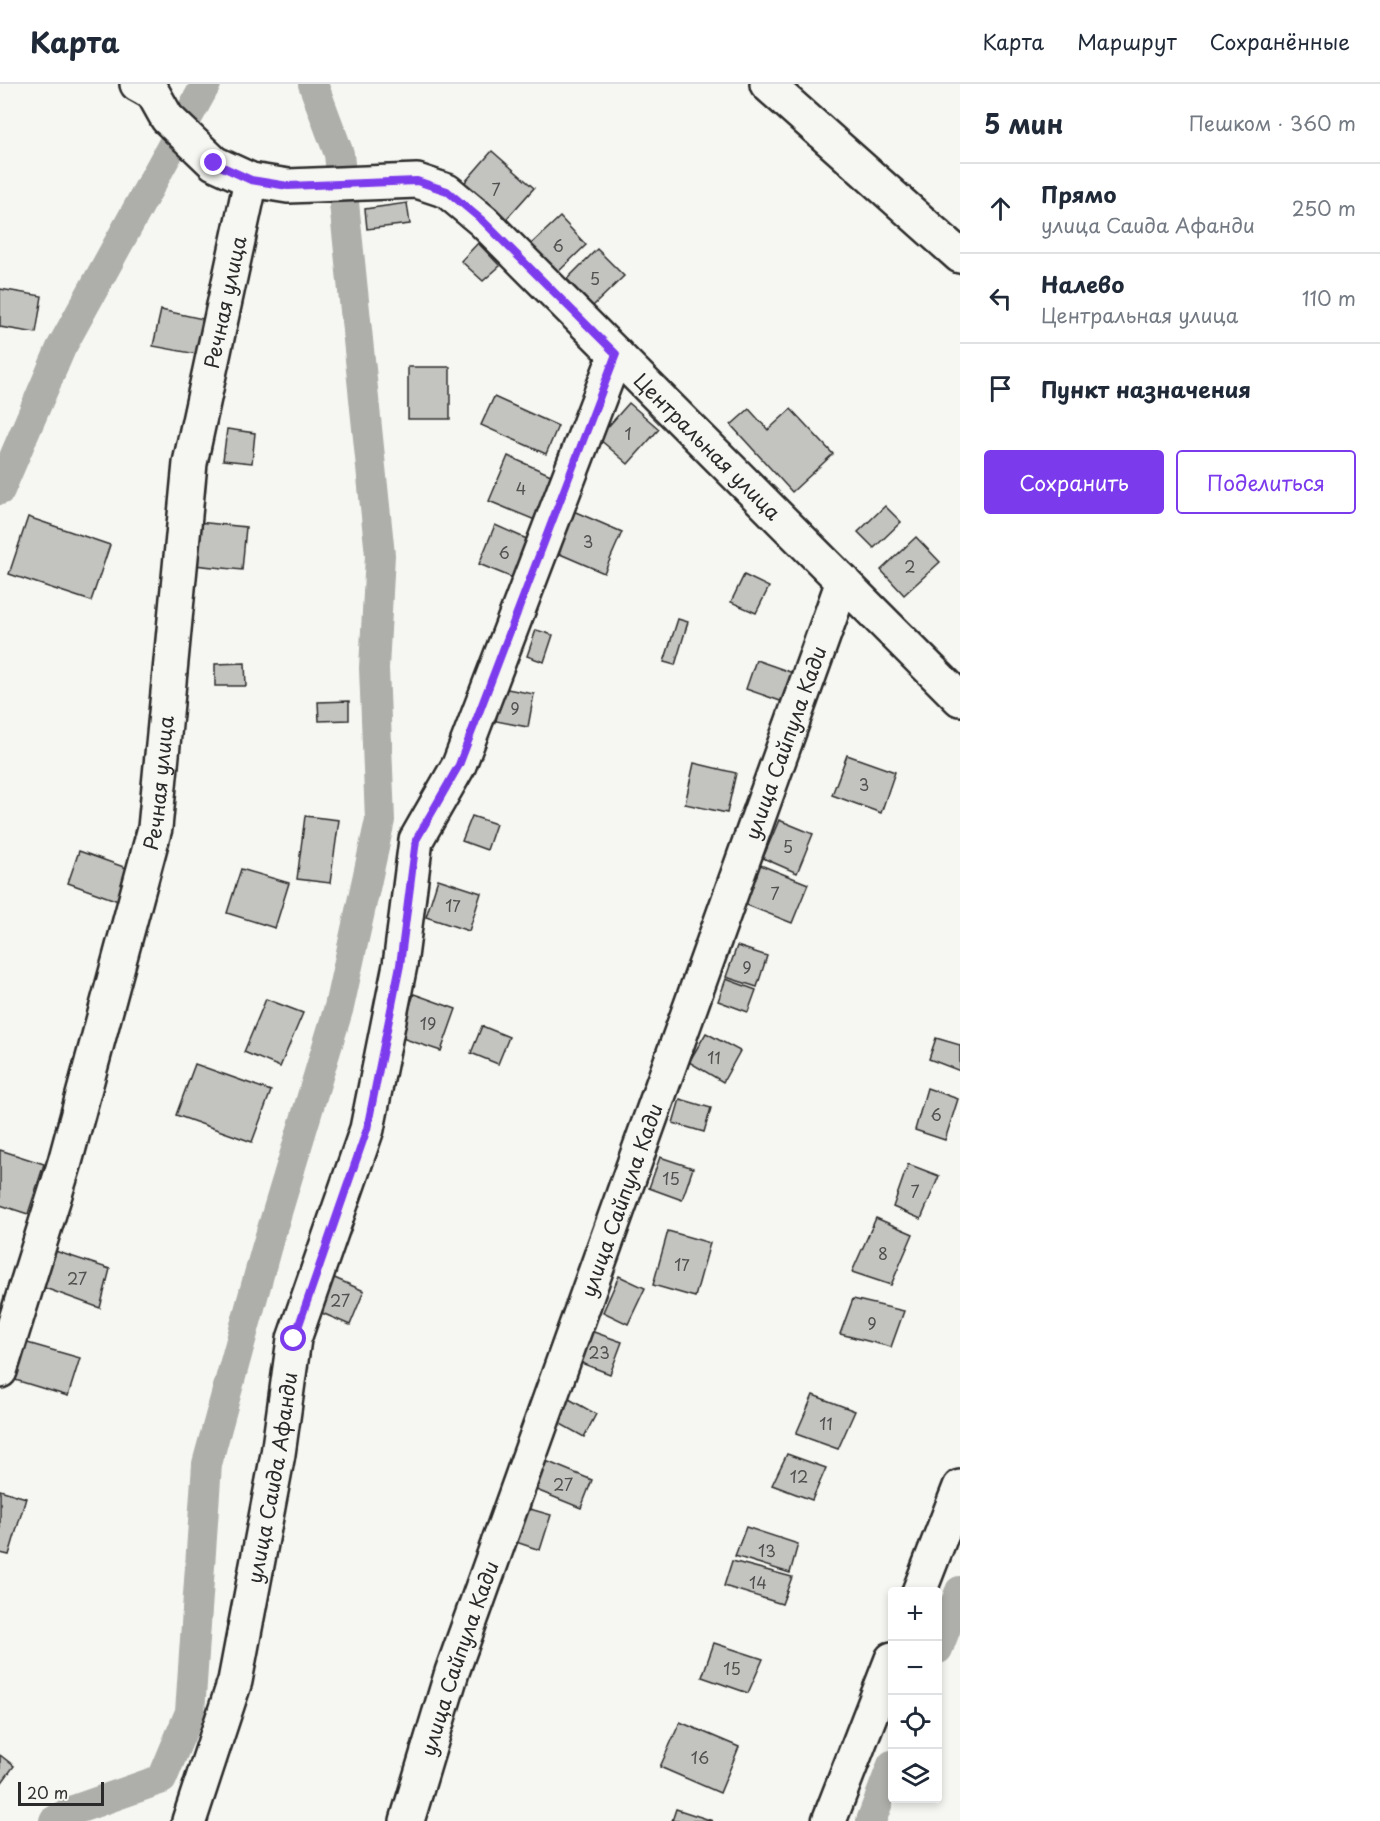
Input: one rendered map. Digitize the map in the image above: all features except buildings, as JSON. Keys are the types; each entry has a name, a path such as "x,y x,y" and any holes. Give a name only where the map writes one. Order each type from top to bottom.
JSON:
{"street":[{"name":"Центральная улица","path":"137,84 153,93 167,118 214,163 251,180 288,186 417,181 447,191 483,221 960,699"},
{"path":"767,84 960,256"},
{"name":"Речная улица","path":"0,1371 66,1162 155,828 190,463 251,180"},
{"name":"улица Саида Афанди","path":"189,1821 235,1681 278,1454 294,1339 367,1129 400,965 416,840 459,765 616,354"},
{"name":"улица Сайпула Кади","path":"407,1821 452,1672 843,582"},
{"path":"921,1587 960,1488"},
{"path":"829,1821 888,1669"}],"waterway":[{"path":"0,490 61,348 206,84"},
{"path":"54,1821 71,1811 162,1779 190,1712 207,1464 266,1249 339,1007 380,820 374,668 380,555 339,154 313,84"},
{"path":"941,1641 960,1591"},
{"path":"871,1821 888,1776"}],"route":[{"path":"214,163 251,180 288,186 417,181 447,191 483,221 616,354 459,765 416,840 400,965 367,1129 294,1339"}]}
